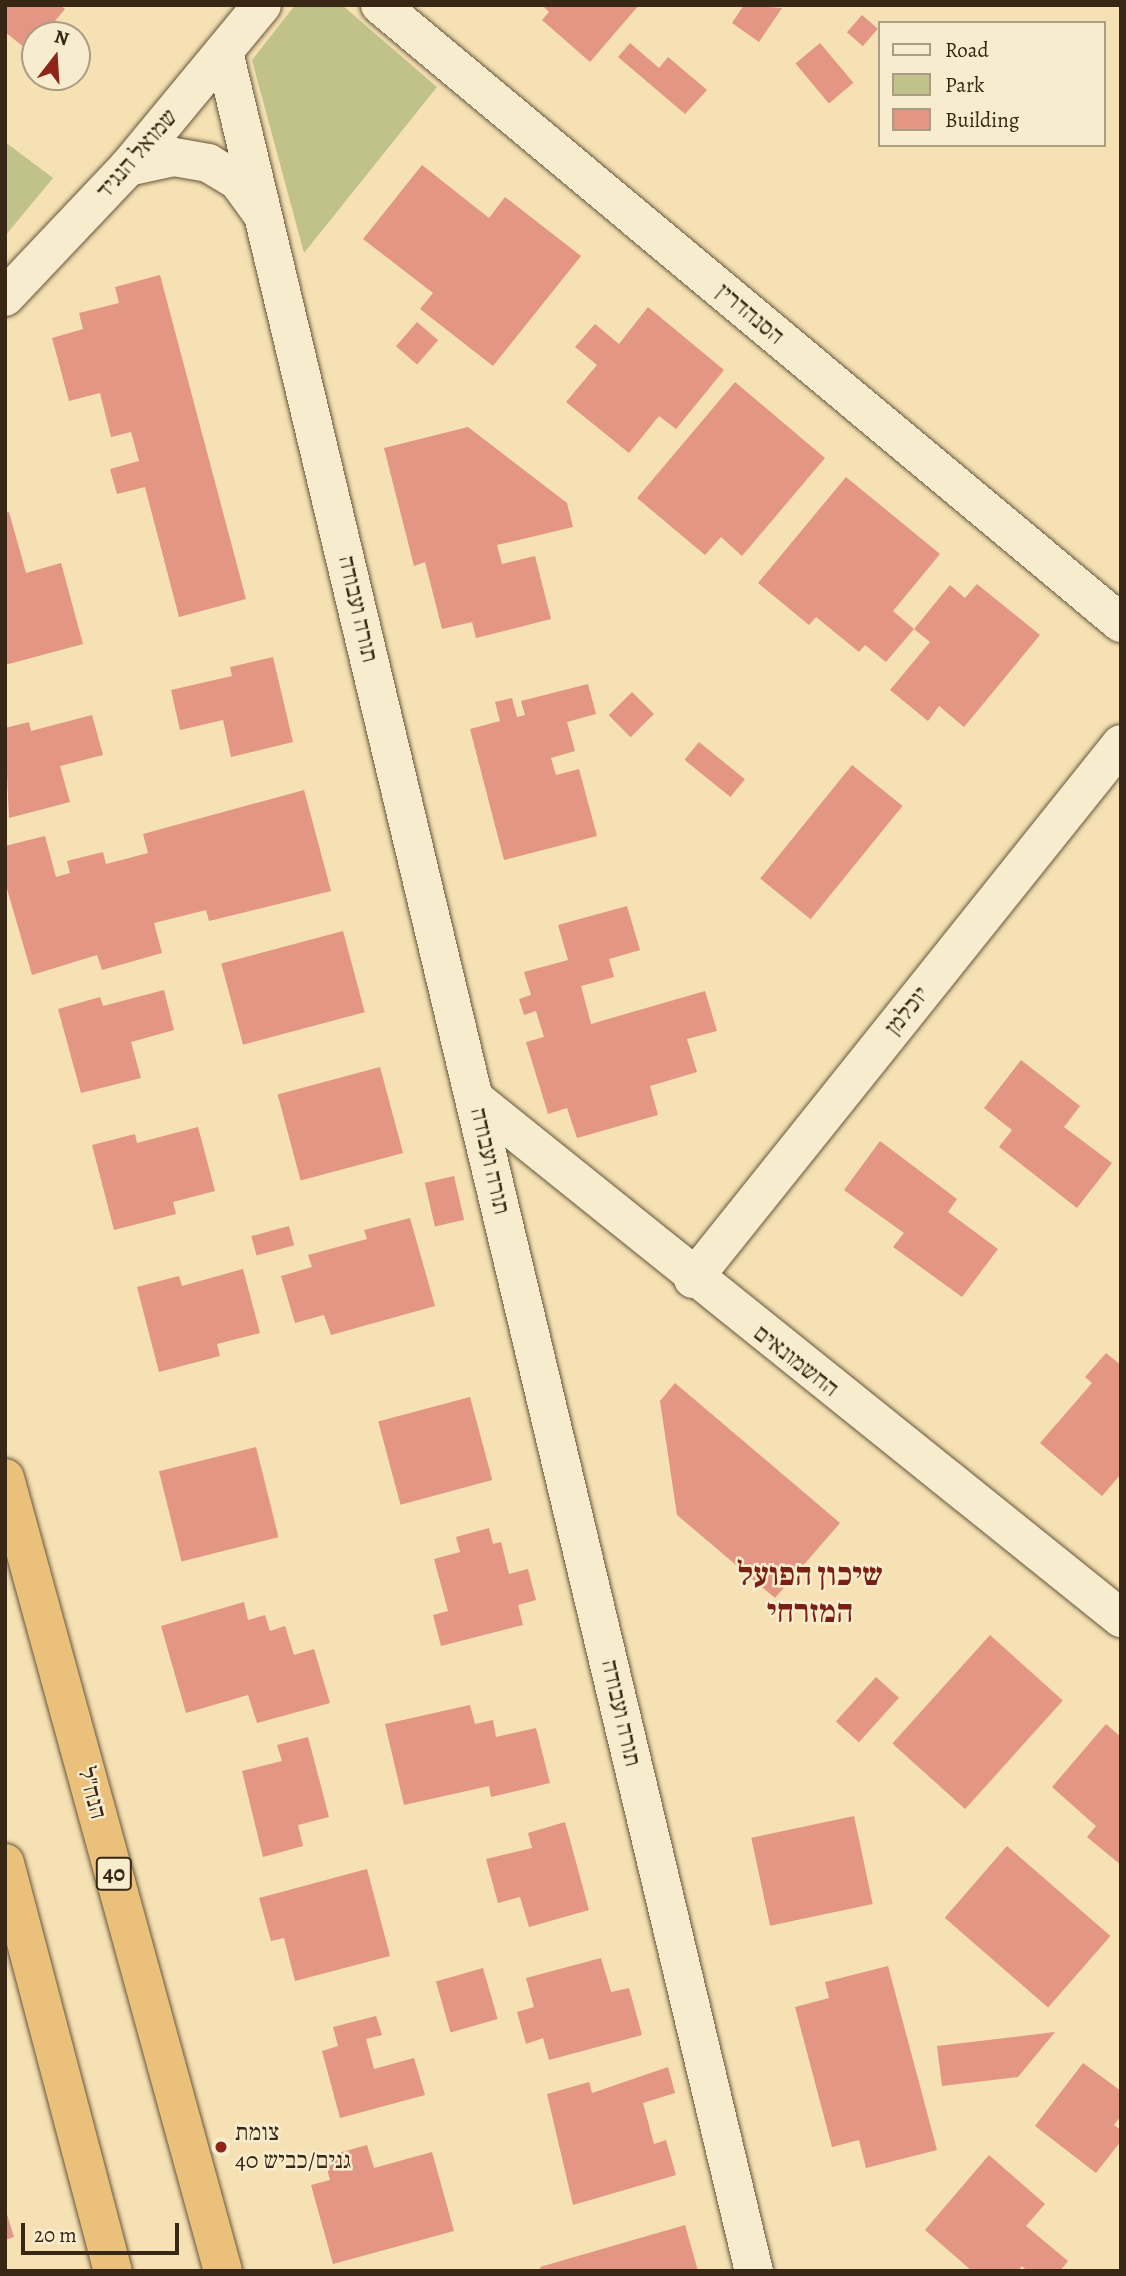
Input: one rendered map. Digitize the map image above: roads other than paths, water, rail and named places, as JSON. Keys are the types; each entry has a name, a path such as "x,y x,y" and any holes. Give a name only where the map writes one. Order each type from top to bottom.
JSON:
{"highway":[{"name":"הנח\"ל","path":"5,1478 223,2271"},
{"path":"5,1863 113,2271"}],"street":[{"name":"שמואל הנגיד","path":"5,297 128,167 261,5"},
{"name":"הסנהדרין","path":"380,5 1121,623"},
{"name":"תורה ועבודה","path":"224,51 754,2271"},
{"path":"128,167 174,157 208,163 238,181 264,217"},
{"name":"יוכלמן","path":"693,1279 1121,744"},
{"name":"החשמונאים","path":"475,1099 693,1279 1121,1618"}],"place":[{"name":"צומת גנים/כביש 40","path":"221,2147"}],"district":[{"name":"שיכון הפועל המזרחי","path":"810,1594"}]}
